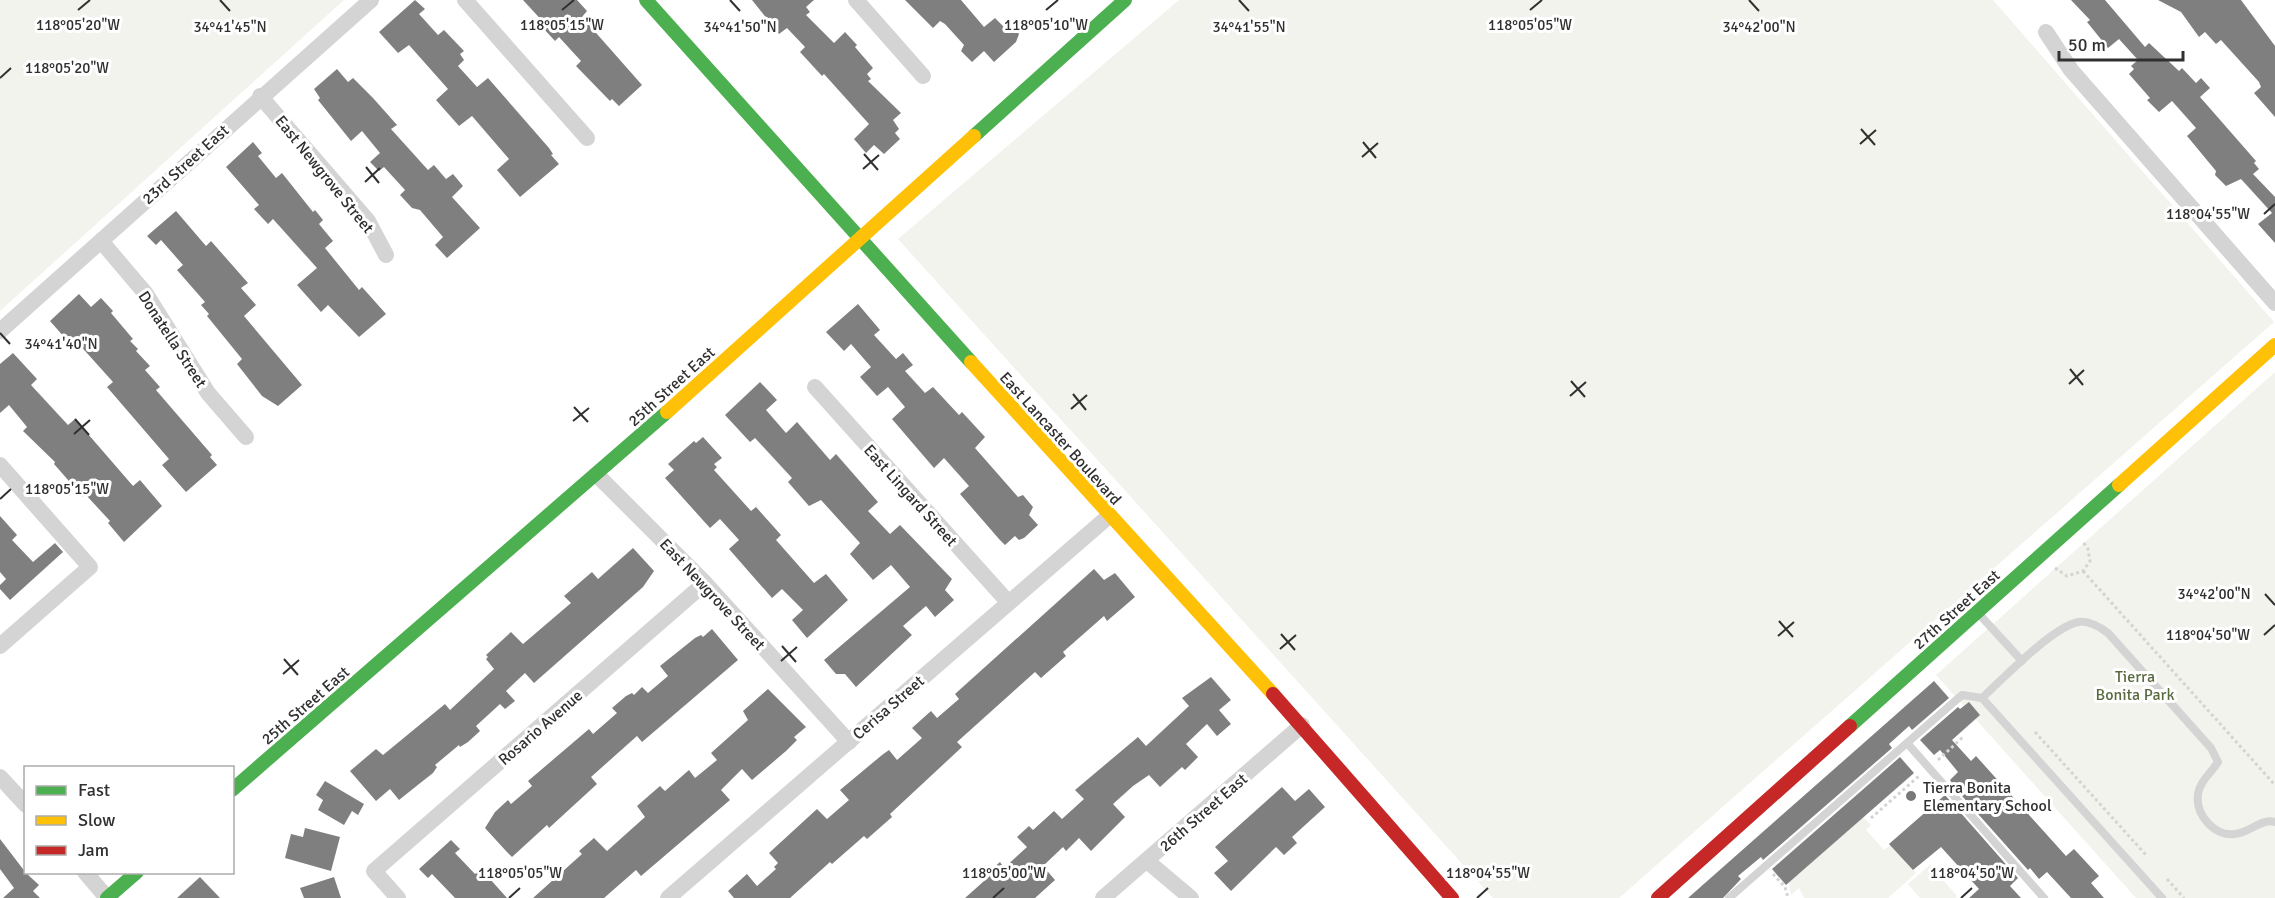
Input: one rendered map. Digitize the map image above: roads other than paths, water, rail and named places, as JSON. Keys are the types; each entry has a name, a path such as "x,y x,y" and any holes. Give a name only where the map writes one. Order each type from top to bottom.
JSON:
{"street":[{"name":"23rd Street East","path":"0,331 260,96 371,0"},
{"path":"465,0 587,138"},
{"name":"East Lancaster Boulevard","path":"646,0 1109,516 1302,725 1452,898"},
{"path":"856,0 923,76"},
{"name":"25th Street East","path":"234,788 597,475 1125,0"},
{"path":"2046,32 2071,70 2275,303"},
{"name":"East Newgrove Street","path":"260,96 368,221 386,255"},
{"name":"Donatella Street","path":"100,241 146,294 208,393 246,437"},
{"name":"27th Street East","path":"1658,898 2275,345"},
{"name":"East Lingard Street","path":"815,387 1008,602"},
{"path":"0,465 90,567 0,646"},
{"name":"East Newgrove Street","path":"597,475 705,583 849,742"},
{"name":"Cerisa Street","path":"668,898 1109,516"},
{"name":"Rosario Avenue","path":"398,898 374,871 705,583"},
{"name":"26th Street East","path":"1103,898 1302,725"},
{"path":"0,777 24,804"},
{"path":"1147,861 1191,898"},
{"path":"86,874 107,898 135,874"}],"lane":[{"path":"1977,612 2022,661"},
{"path":"1982,698 2053,636 2078,622 2098,626 2126,651 2216,756 2218,762 2202,784 2198,794 2201,813 2207,823 2221,832 2235,835 2265,822 2275,822"},
{"path":"1729,898 1962,694 1982,698 2162,898"},
{"path":"1906,743 2044,898"}],"place":[{"name":"Tierra Bonita Elementary School","path":"1911,796"}],"park label":[{"name":"Tierra Bonita Park","path":"2135,685"}]}
